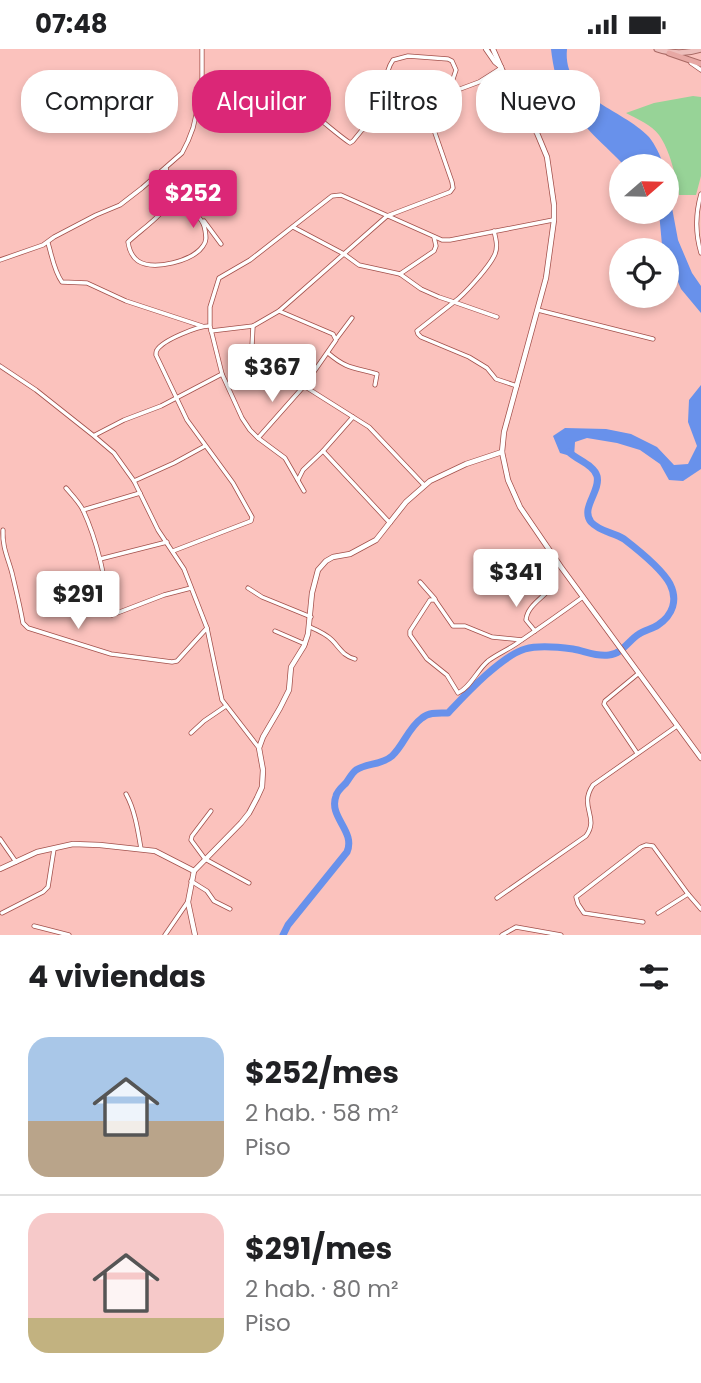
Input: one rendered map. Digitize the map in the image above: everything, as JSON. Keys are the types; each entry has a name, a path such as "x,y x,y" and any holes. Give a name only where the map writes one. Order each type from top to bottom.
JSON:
{"highway":[{"path":"669,53 701,64"}],"main road":[{"path":"657,49 669,53 701,49"}],"street":[{"path":"202,49 202,70"},
{"path":"486,49 502,68"},
{"path":"493,49 547,157 554,220 546,278 504,432 502,452 508,480 520,507 561,567 701,758"},
{"path":"388,70 394,60 408,56 448,59 456,70"},
{"path":"687,59 701,70"},
{"path":"462,88 502,68"},
{"path":"331,130 349,143 360,133"},
{"path":"0,260 43,245 96,215 120,205 182,153 192,131"},
{"path":"48,242 62,282 87,283 126,301 210,329 253,326 279,311 387,216 450,192 453,188 437,133"},
{"path":"166,168 173,194 209,226 221,244"},
{"path":"173,194 149,226 128,242 131,253 138,261 163,264 190,257 206,242 202,219"},
{"path":"701,194 695,228 701,253"},
{"path":"304,491 285,458 258,438 242,418 222,374 210,329 210,307 219,278 244,265 336,195 442,240 554,220"},
{"path":"293,227 359,265 400,274 421,289 439,297 498,317"},
{"path":"494,231 495,254 462,296 417,331 418,334 469,357 486,368 496,379 517,386"},
{"path":"400,274 434,251 434,237"},
{"path":"538,310 653,339"},
{"path":"279,311 333,334 336,340"},
{"path":"258,438 304,386 352,318"},
{"path":"173,551 251,521 251,514 233,483 187,420 156,355 157,349 164,343 202,326"},
{"path":"253,326 252,347 258,361 369,427 424,485"},
{"path":"327,353 348,367 377,374 375,385"},
{"path":"0,366 36,390 114,453 134,481 158,530 184,569 207,628 222,700 258,748 263,771 262,786 257,799 241,823 194,871 188,902 195,935"},
{"path":"94,436 124,420 161,406 222,374"},
{"path":"298,480 303,470 353,417"},
{"path":"134,481 205,446"},
{"path":"323,451 390,523"},
{"path":"258,748 289,690 291,667 310,627 312,593 318,570 333,557 350,554 376,540 406,502 424,485 466,464 502,452"},
{"path":"66,488 83,510 100,559 112,615 164,595 191,588"},
{"path":"83,510 140,493"},
{"path":"3,530 5,557 11,569 23,622 28,628 111,654 172,662 177,661 207,628"},
{"path":"100,559 167,542"},
{"path":"420,582 453,626 465,626 492,637 522,640"},
{"path":"248,588 262,597 311,617"},
{"path":"535,631 526,620 527,615 546,593"},
{"path":"435,600 430,600 410,635 427,659 447,675 458,693 463,691 481,667 491,659 583,597"},
{"path":"310,627 332,640 342,653 355,660"},
{"path":"275,631 304,644"},
{"path":"637,754 604,704 639,673"},
{"path":"191,733 226,706"},
{"path":"497,898 586,836 592,823 587,802 590,789 596,782 677,726"},
{"path":"126,794 134,815 141,849"},
{"path":"211,811 191,840 205,859 249,883"},
{"path":"0,839 16,862"},
{"path":"0,869 37,852 73,844 155,851 194,871"},
{"path":"643,922 584,913 576,897 641,847 648,845 653,846 701,909"},
{"path":"2,913 48,887 54,848"},
{"path":"191,881 207,891 214,901 230,909"},
{"path":"659,913 688,894"},
{"path":"165,935 188,902"},
{"path":"34,926 69,935"},
{"path":"502,935 516,927 561,935"}],"green space":[{"path":"701,97 701,176 696,195 679,195 679,154 668,154 656,131 626,113 654,103"}],"water":[{"path":"551,49 567,49 570,70 555,70"},
{"path":"600,103 638,127 649,137 659,154 613,154 592,133 600,133"},
{"path":"660,224 675,224 678,238 661,238"},
{"path":"679,242 692,273 701,286 701,313 681,289"},
{"path":"701,385 701,469 683,481 669,480 660,464 640,450 587,438 575,442 574,457 560,453 553,436 565,428 606,429 631,434 657,447 674,465 688,464 697,446 688,422 689,400"}],"waterway":[{"path":"283,935 288,925 347,852 348,837 335,804 338,792 356,770 392,756 422,718 431,714 448,713 484,677 515,653 530,648 549,647 600,655 614,654 639,634 658,625 673,607 674,596 670,584 661,572 624,539 598,528 591,522 588,511 597,476 589,466 569,452"}]}
